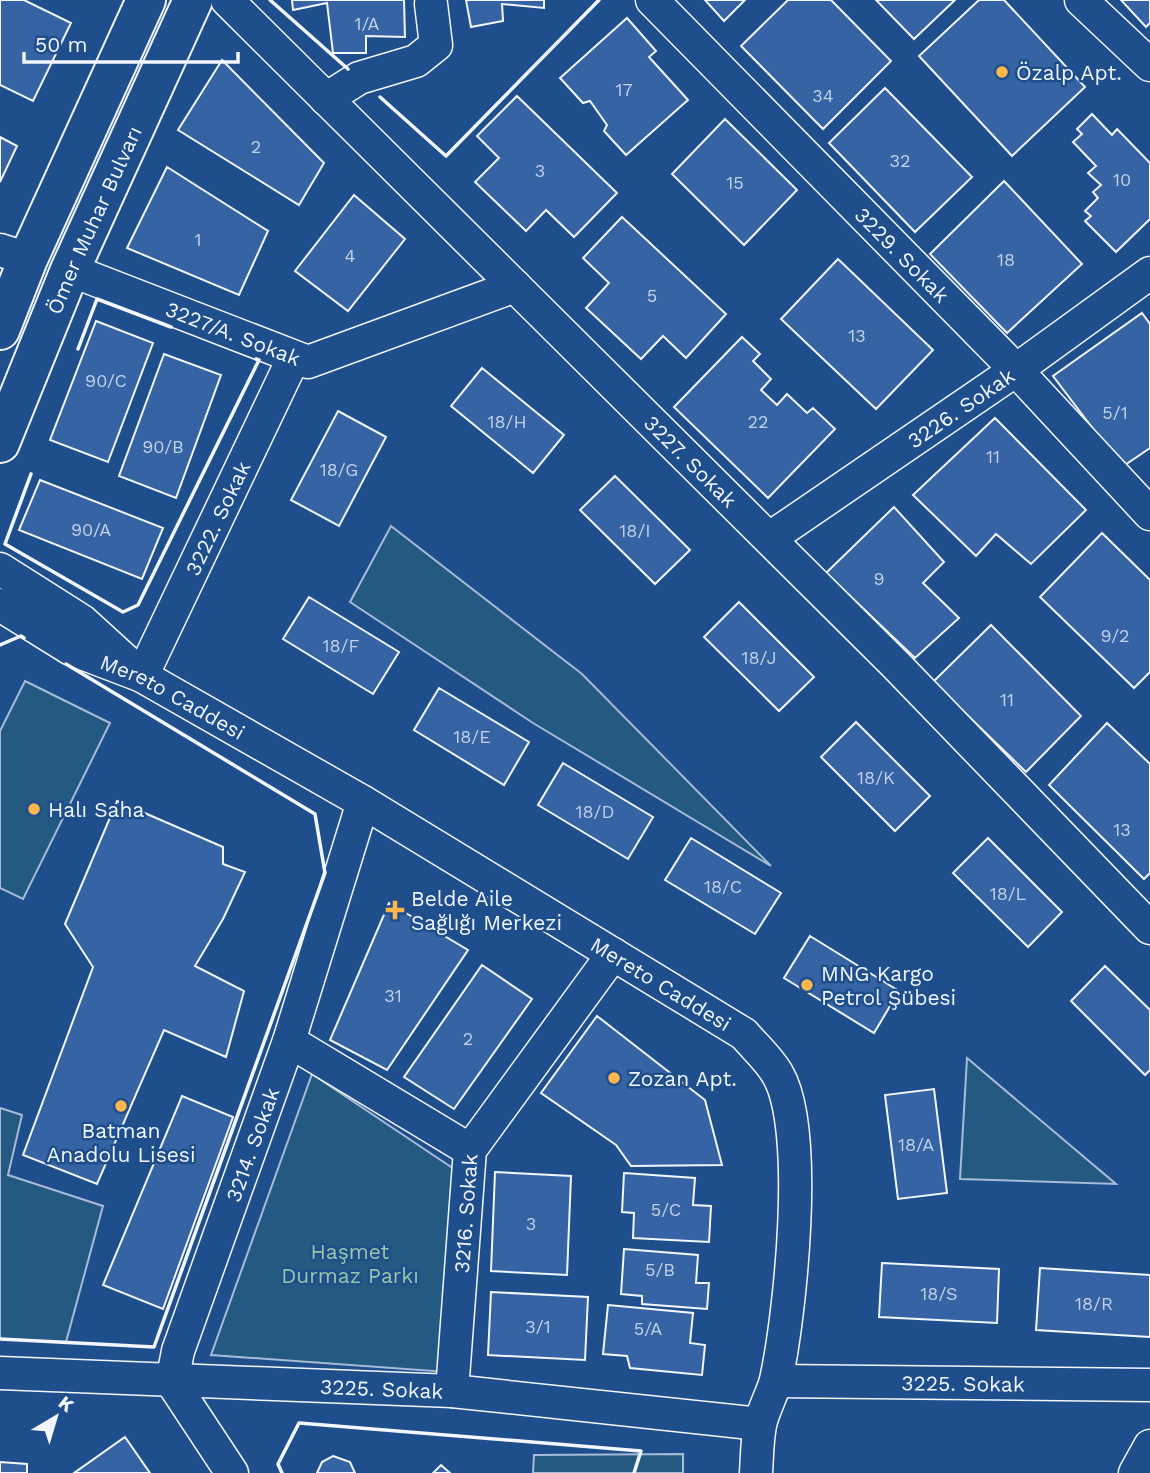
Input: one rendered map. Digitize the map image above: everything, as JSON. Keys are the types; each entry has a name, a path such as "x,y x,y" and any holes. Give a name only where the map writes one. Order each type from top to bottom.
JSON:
{"main road":[{"name":"Ömer Muhar Bulvarı","path":"0,330 14,255 146,0"},
{"name":"Ömer Muhar Bulvarı","path":"0,443 70,270 193,0"}],"street":[{"name":"3227. Sokak","path":"227,0 769,538 1150,928"},
{"name":"3229. Sokak","path":"652,0 1016,370 1150,514"},
{"path":"1081,0 1150,65"},
{"path":"326,99 359,78 416,61 436,45 431,4"},
{"name":"3227/A. Sokak","path":"70,270 293,359 308,362 515,286"},
{"name":"3226. Sokak","path":"769,538 1016,370 1150,273"},
{"name":"3222. Sokak","path":"142,676 293,359"},
{"path":"0,569 82,621 142,676"},
{"name":"Mereto Caddesi","path":"0,605 71,649 142,676 363,802 744,1034 778,1074 787,1097 793,1134 794,1237 776,1381 760,1424 756,1473"},
{"name":"3214. Sokak","path":"172,1382 178,1351 289,1041 363,802"},
{"name":"3216. Sokak","path":"452,1391 470,1150 613,954"},
{"path":"289,1041 470,1150"},
{"name":"3225. Sokak","path":"0,1373 172,1382 452,1391 760,1424"},
{"name":"3225. Sokak","path":"776,1381 1150,1385"},
{"path":"172,1382 232,1473"},
{"path":"1135,1473 1150,1446"}],"green space":[{"path":"391,526 582,674 771,866 533,723 350,602"},
{"name":"Halı Saha","path":"25,681 110,723 23,899 0,888 0,731"},
{"path":"967,1058 1116,1184 960,1179"},
{"name":"Haşmet Durmaz Parkı","path":"312,1074 454,1169 447,1372 211,1355"},
{"path":"0,1108 22,1115 8,1175 103,1206 66,1342 0,1339"},
{"path":"683,1454 683,1473 533,1473 534,1455"}],"building":[{"path":"0,0 24,0 71,23 33,101 0,85"},
{"path":"292,0 404,0 405,37 366,36 366,53 333,53 327,3 293,10"},
{"path":"466,0 544,0 544,8 502,4 503,21 471,27"},
{"path":"705,0 745,0 724,21"},
{"path":"788,0 831,0 891,61 823,129 741,46"},
{"path":"876,0 955,0 914,39"},
{"name":"Özalp Apt.","path":"979,0 1004,0 1085,87 1012,156 919,56"},
{"path":"1121,0 1150,0 1150,23 1146,27"},
{"path":"627,18 656,51 649,57 688,100 626,155 604,131 607,125 590,101 583,103 560,78"},
{"path":"222,60 324,163 299,205 178,130"},
{"path":"885,88 972,177 915,232 829,143"},
{"path":"517,96 617,193 574,237 546,210 526,231 475,182 499,158 477,136"},
{"path":"1092,114 1112,135 1117,129 1150,163 1150,219 1116,252 1085,221 1091,216 1085,211 1098,198 1093,192 1101,185 1088,173 1096,166 1073,142 1082,134 1077,129"},
{"path":"725,119 797,190 744,245 672,174"},
{"path":"0,137 17,146 0,182"},
{"path":"167,167 268,231 239,295 127,248"},
{"path":"1004,181 1082,264 1007,333 930,254"},
{"path":"354,195 405,239 348,311 295,271"},
{"path":"622,217 726,314 686,358 663,336 641,359 586,308 609,283 583,258"},
{"path":"838,259 933,350 876,409 781,319"},
{"path":"1142,313 1150,324 1150,448 1122,467 1053,376"},
{"path":"96,321 153,343 108,462 50,440"},
{"path":"742,337 760,354 753,361 771,379 761,390 777,405 787,394 807,413 813,408 835,429 768,498 674,407"},
{"path":"164,354 221,375 176,498 119,476"},
{"path":"482,368 564,435 533,473 451,406"},
{"path":"338,411 386,437 339,526 291,500"},
{"path":"995,418 1086,510 1031,564 996,534 976,556 913,495"},
{"path":"615,476 690,550 655,584 580,510"},
{"path":"40,480 163,528 142,579 19,530"},
{"path":"894,507 944,562 923,583 959,618 915,658 826,573"},
{"path":"1102,533 1150,580 1150,672 1134,688 1040,597"},
{"path":"309,597 399,652 373,694 283,639"},
{"path":"739,602 814,677 779,711 704,637"},
{"path":"991,625 1081,716 1026,772 933,682"},
{"path":"439,688 529,742 504,785 414,730"},
{"path":"856,722 930,796 895,831 821,757"},
{"path":"1107,723 1150,764 1150,873 1144,879 1049,785"},
{"path":"563,763 653,817 628,859 538,805"},
{"path":"117,801 223,847 223,864 245,872 223,919 195,966 244,991 226,1057 164,1030 97,1184 23,1155 93,967 65,924"},
{"path":"691,838 781,893 755,934 665,880"},
{"path":"988,838 1062,912 1028,947 953,873"},
{"path":"389,903 468,950 387,1070 330,1040"},
{"path":"810,936 899,991 874,1033 784,978"},
{"path":"482,965 532,999 454,1109 404,1077"},
{"path":"1105,966 1150,1010 1150,1070 1145,1075 1071,1001"},
{"name":"Zozan Apt.","path":"597,1016 705,1100 722,1165 631,1166 616,1145 541,1093"},
{"path":"934,1089 947,1193 898,1199 885,1095"},
{"path":"182,1096 233,1117 163,1309 103,1285"},
{"path":"495,1172 571,1176 567,1275 491,1271"},
{"path":"624,1173 695,1178 693,1205 711,1206 709,1242 633,1238 634,1213 622,1212"},
{"path":"624,1249 698,1255 696,1283 709,1283 707,1309 642,1304 642,1296 621,1294"},
{"path":"882,1263 999,1269 997,1323 879,1317"},
{"path":"1040,1268 1150,1275 1150,1337 1036,1330"},
{"path":"491,1292 588,1297 585,1360 488,1355"},
{"path":"608,1305 693,1313 690,1343 705,1345 702,1375 630,1368 627,1356 603,1354"},
{"path":"125,1437 150,1473 74,1473"},
{"path":"333,1456 350,1462 355,1473 317,1473 322,1462"},
{"path":"0,1462 27,1464 27,1473 0,1473"},
{"path":"441,1465 450,1473 433,1473"}],"wall":[{"path":"270,0 348,69"},
{"path":"380,97 446,156 599,0"},
{"path":"78,349 97,299 171,327"},
{"path":"31,474 5,544 123,612 138,605 259,360 256,359"},
{"path":"0,645 21,636 24,638"},
{"path":"0,1339 154,1347 325,873 315,814 66,664"},
{"path":"282,1473 278,1464 299,1423 641,1451 634,1473"}],"place":[{"name":"Özalp Apt.","path":"1002,72"},
{"name":"Halı Saha","path":"34,809"},
{"name":"Belde Aile Sağlığı Merkezi","path":"395,910"},
{"name":"MNG Kargo Petrol Şübesi","path":"807,985"},
{"name":"Zozan Apt.","path":"614,1078"},
{"name":"Batman Anadolu Lisesi","path":"121,1106"}]}
